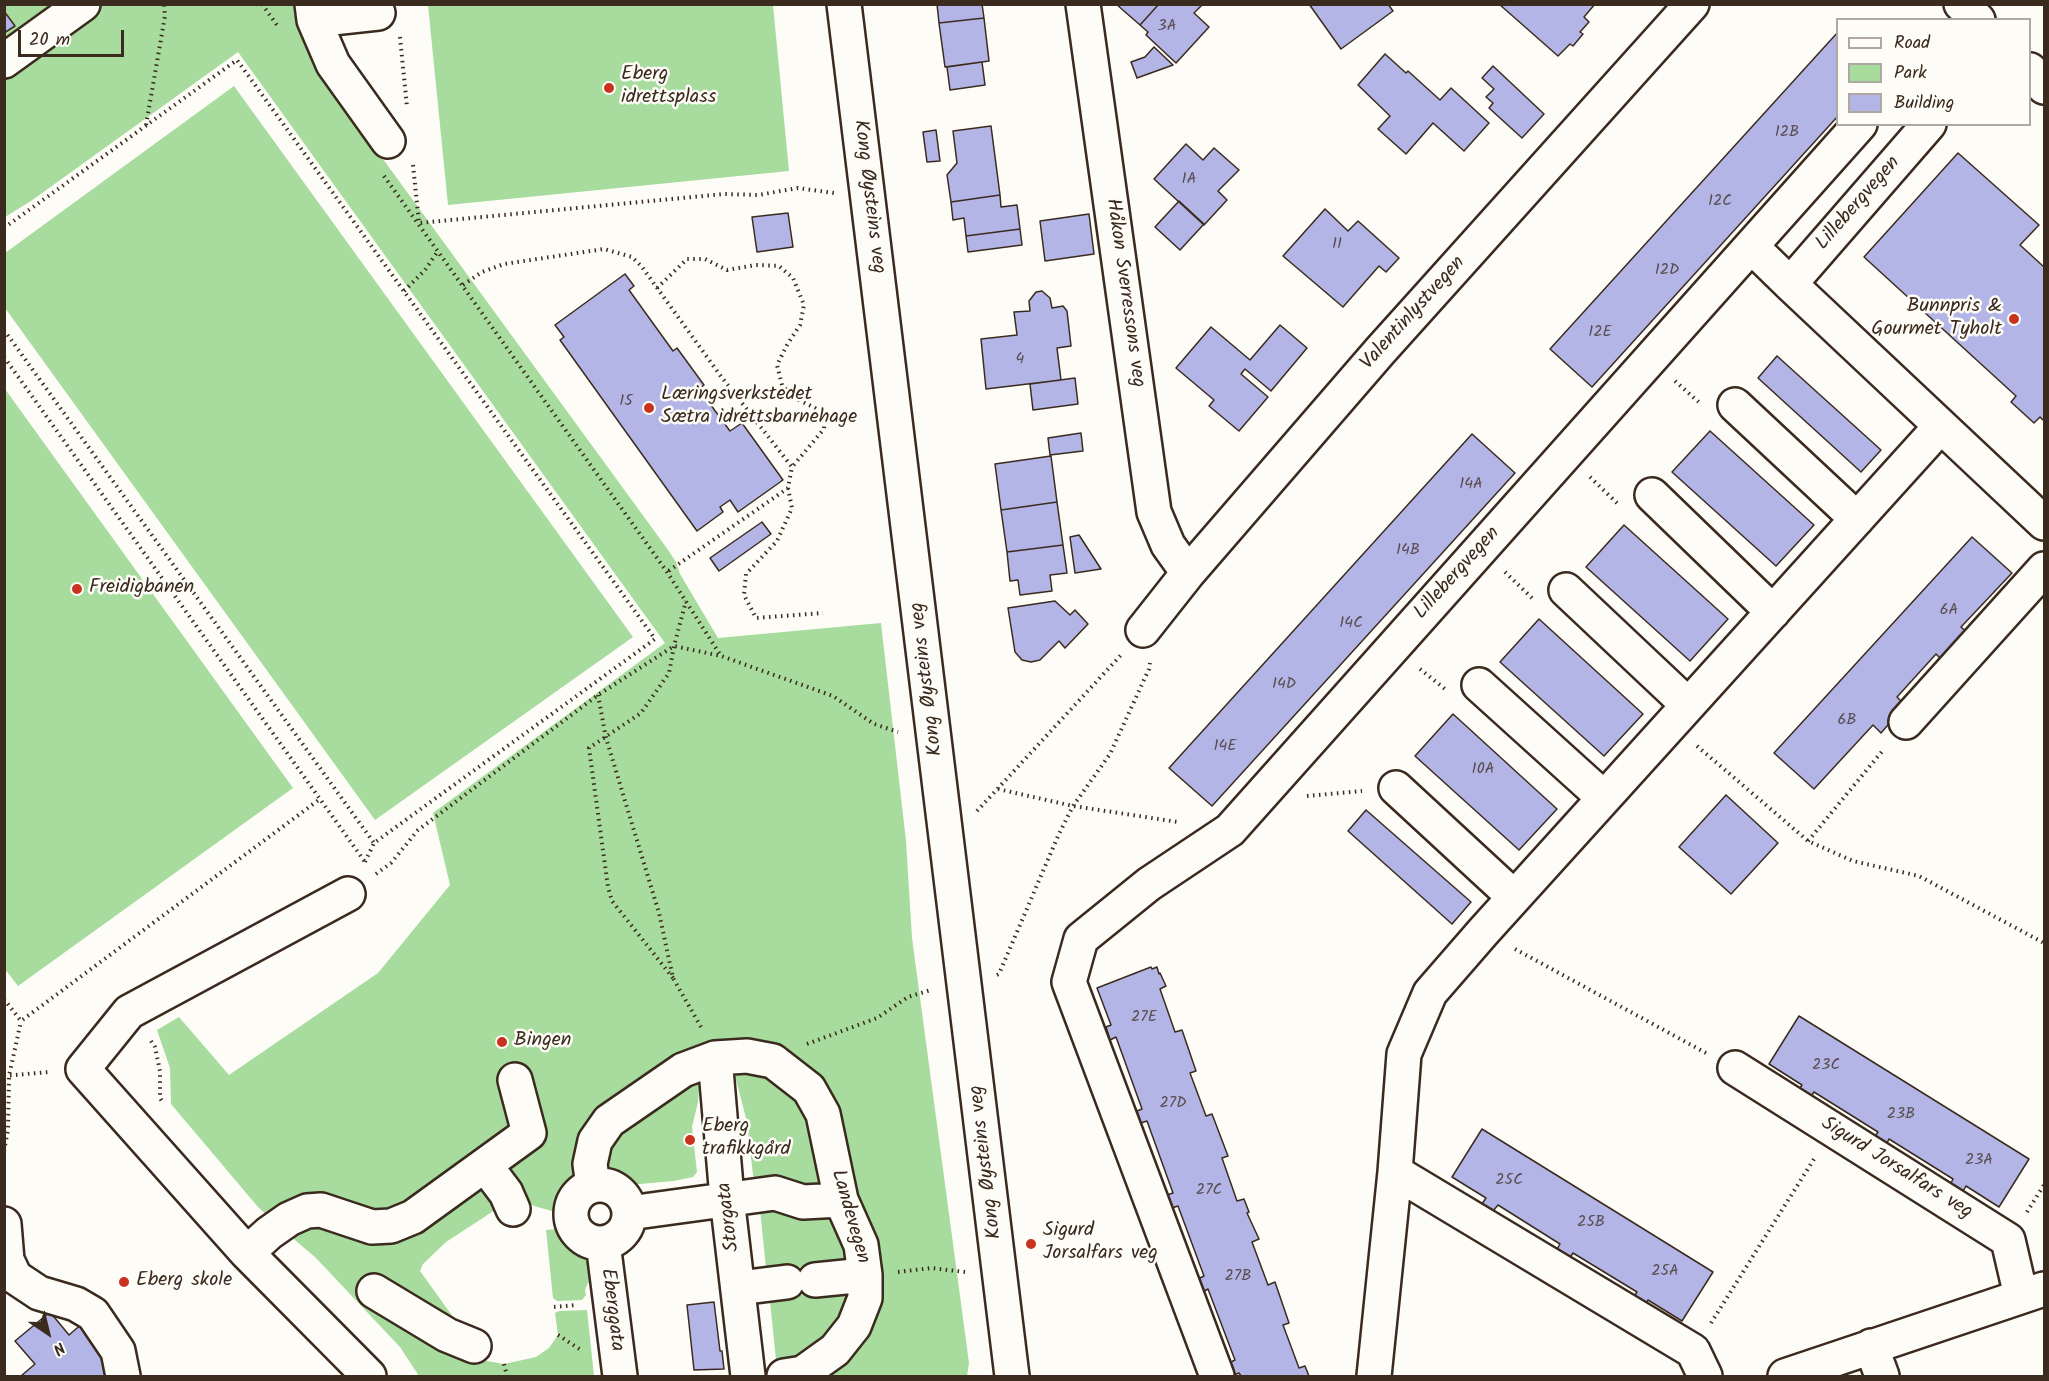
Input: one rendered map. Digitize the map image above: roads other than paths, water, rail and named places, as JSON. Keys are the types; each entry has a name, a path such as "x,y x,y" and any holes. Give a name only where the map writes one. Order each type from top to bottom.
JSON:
{"street":[{"path":"4,60 82,4"},
{"name":"Kong Øysteins veg","path":"844,4 965,982 1010,1369"},
{"name":"Håkon Sverressons veg","path":"1083,4 1154,512 1168,545 1188,573"},
{"name":"Valentinlystvegen","path":"1149,624 1188,573 1380,351 1692,4"},
{"path":"1961,4 1976,18"},
{"path":"385,157 333,64 313,12 389,23"},
{"path":"2031,71 2044,87"},
{"name":"Lillebergvegen","path":"1217,1377 1069,982 1081,939 1149,884 1230,830 1858,126"},
{"name":"Lillebergvegen","path":"1790,284 1927,126"},
{"path":"1751,246 2044,523"},
{"path":"1735,405 1857,519"},
{"path":"1374,1377 1395,1172 1404,1054 1430,993 1482,932 1940,427"},
{"path":"1652,495 1773,612"},
{"path":"1906,722 2044,569"},
{"path":"1566,590 1679,715"},
{"path":"1479,685 1604,798"},
{"path":"1396,788 1514,897"},
{"path":"348,894 129,1012 83,1069 247,1253 369,1377"},
{"name":"Landevegen","path":"593,1186 590,1164 595,1141 609,1121 683,1070 715,1058 747,1056 773,1061 809,1089 823,1114 841,1200 861,1245 865,1298 854,1326 836,1350 803,1373 784,1377"},
{"name":"Storgata","path":"715,1058 727,1198 748,1377"},
{"name":"Sigurd Jorsalfars veg","path":"1735,1068 2008,1240 2033,1292 1785,1377"},
{"path":"247,1253 269,1233 289,1219 307,1211 321,1210 372,1227 391,1227 413,1217 529,1133 514,1080"},
{"path":"485,1165 506,1193 513,1209"},
{"path":"1395,1172 1699,1364"},
{"path":"593,1186 610,1187 617,1191 623,1197 629,1213 625,1229 619,1236 603,1243 585,1239 558,1218 579,1194 593,1186"},
{"path":"629,1213 774,1193 803,1202 841,1200"},
{"path":"4,1224 8,1260 15,1277 39,1293 76,1304 93,1314 118,1351 123,1377"},
{"name":"Eberggata","path":"603,1243 620,1377"},
{"path":"739,1287 865,1275"},
{"path":"375,1291 447,1335 474,1346"},
{"path":"1871,1346 1882,1377"}],"place":[{"name":"Eberg idrettsplass","path":"609,88"},
{"name":"Bunnpris & Gourmet Tyholt","path":"2014,319"},
{"name":"Læringsverkstedet Sætra idrettsbarnehage","path":"649,408"},
{"name":"Freidigbanen","path":"77,589"},
{"name":"Bingen","path":"502,1042"},
{"name":"Eberg trafikkgård","path":"690,1140"},
{"name":"Sigurd Jorsalfars veg","path":"1031,1244"},
{"name":"Eberg skole","path":"124,1282"}]}
